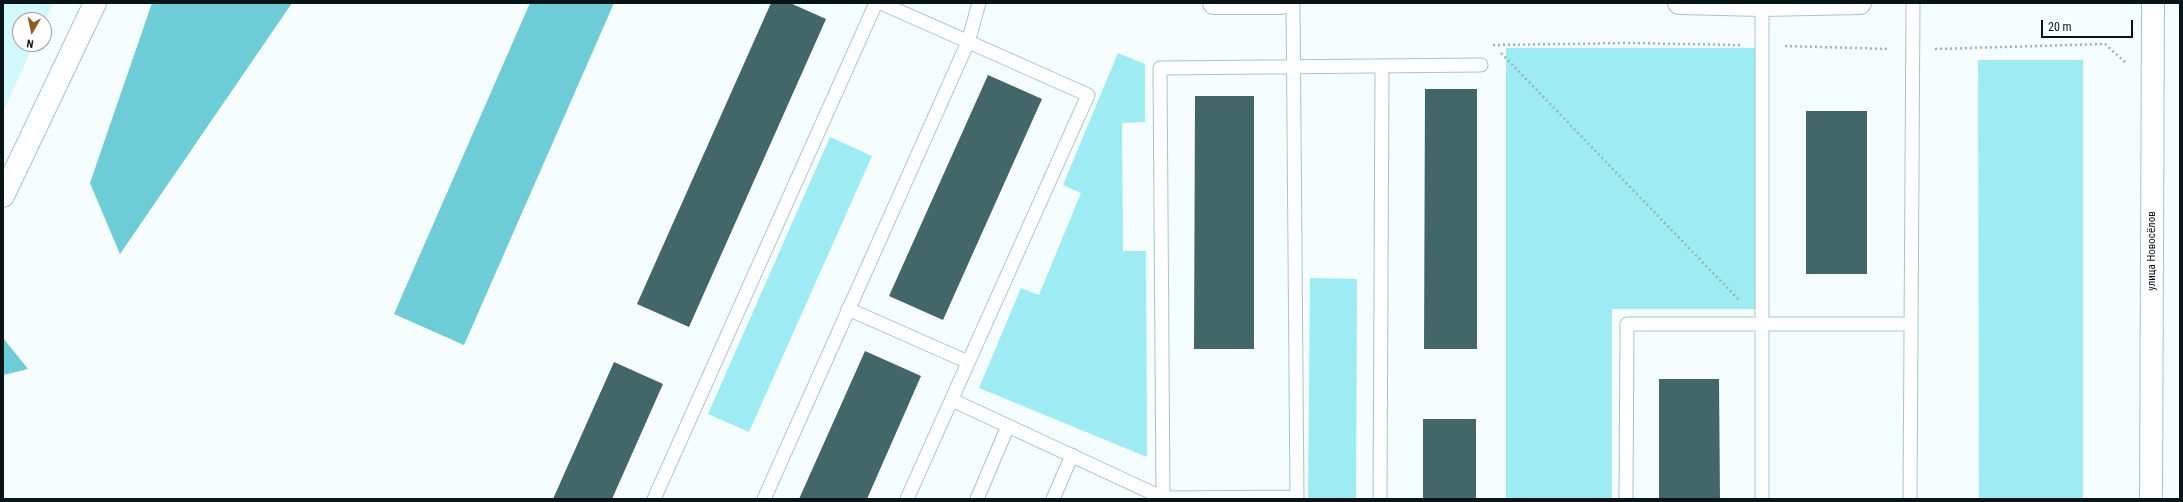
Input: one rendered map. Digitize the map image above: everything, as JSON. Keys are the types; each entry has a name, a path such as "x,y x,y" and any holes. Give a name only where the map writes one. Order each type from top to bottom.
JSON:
{"street":[{"path":"3,196 95,3"},
{"path":"1214,3 1281,3"},
{"path":"1679,3 1860,3"},
{"name":"улица Новосёлов","path":"2151,499 2153,3"}],"lane":[{"path":"654,499 876,3"},
{"path":"881,3 1088,95 907,499"},
{"path":"764,499 968,42 979,3"},
{"path":"952,400 1163,498 1297,498 1293,3"},
{"path":"1910,499 1910,324 1914,49 1913,3"},
{"path":"1762,4 1764,46 1762,499"},
{"path":"1163,498 1160,68 1293,68 1481,65"},
{"path":"1380,499 1382,67"},
{"path":"848,309 968,362"},
{"path":"1626,499 1627,324 1910,324"},
{"path":"977,499 1008,426"},
{"path":"1053,499 1072,455"}],"path":[{"path":"1486,45 1627,43 1914,49 2105,44 2127,63"},
{"path":"1494,45 1762,324"}],"shaded area":[{"path":"3,3 53,3 49,12 12,12 12,52 30,52 3,112"},
{"path":"152,3 292,3 120,254 90,183"},
{"path":"530,3 614,3 464,345 394,314"},
{"path":"1506,48 1761,48 1761,309 1612,309 1612,499 1506,499"},
{"path":"1118,53 1145,64 1145,122 1122,123 1123,251 1146,251 1147,457 979,388 1021,288 1039,295 1081,193 1063,185"},
{"path":"1978,60 2083,60 2083,499 1979,499"},
{"path":"830,137 872,156 749,432 708,414"},
{"path":"1310,278 1357,279 1356,499 1308,499"},
{"path":"3,338 28,369 3,375"}],"building":[{"path":"771,3 790,3 826,19 689,327 637,304"},
{"path":"988,75 1042,99 943,320 889,296"},
{"path":"1425,89 1477,89 1477,349 1424,349"},
{"path":"1195,96 1254,96 1254,349 1194,349"},
{"path":"1806,111 1867,111 1867,274 1806,274"},
{"path":"865,351 921,376 867,499 799,499"},
{"path":"614,362 663,384 612,499 553,499"},
{"path":"1659,379 1719,379 1720,499 1659,499"},
{"path":"1423,419 1476,419 1476,499 1423,499"}]}
